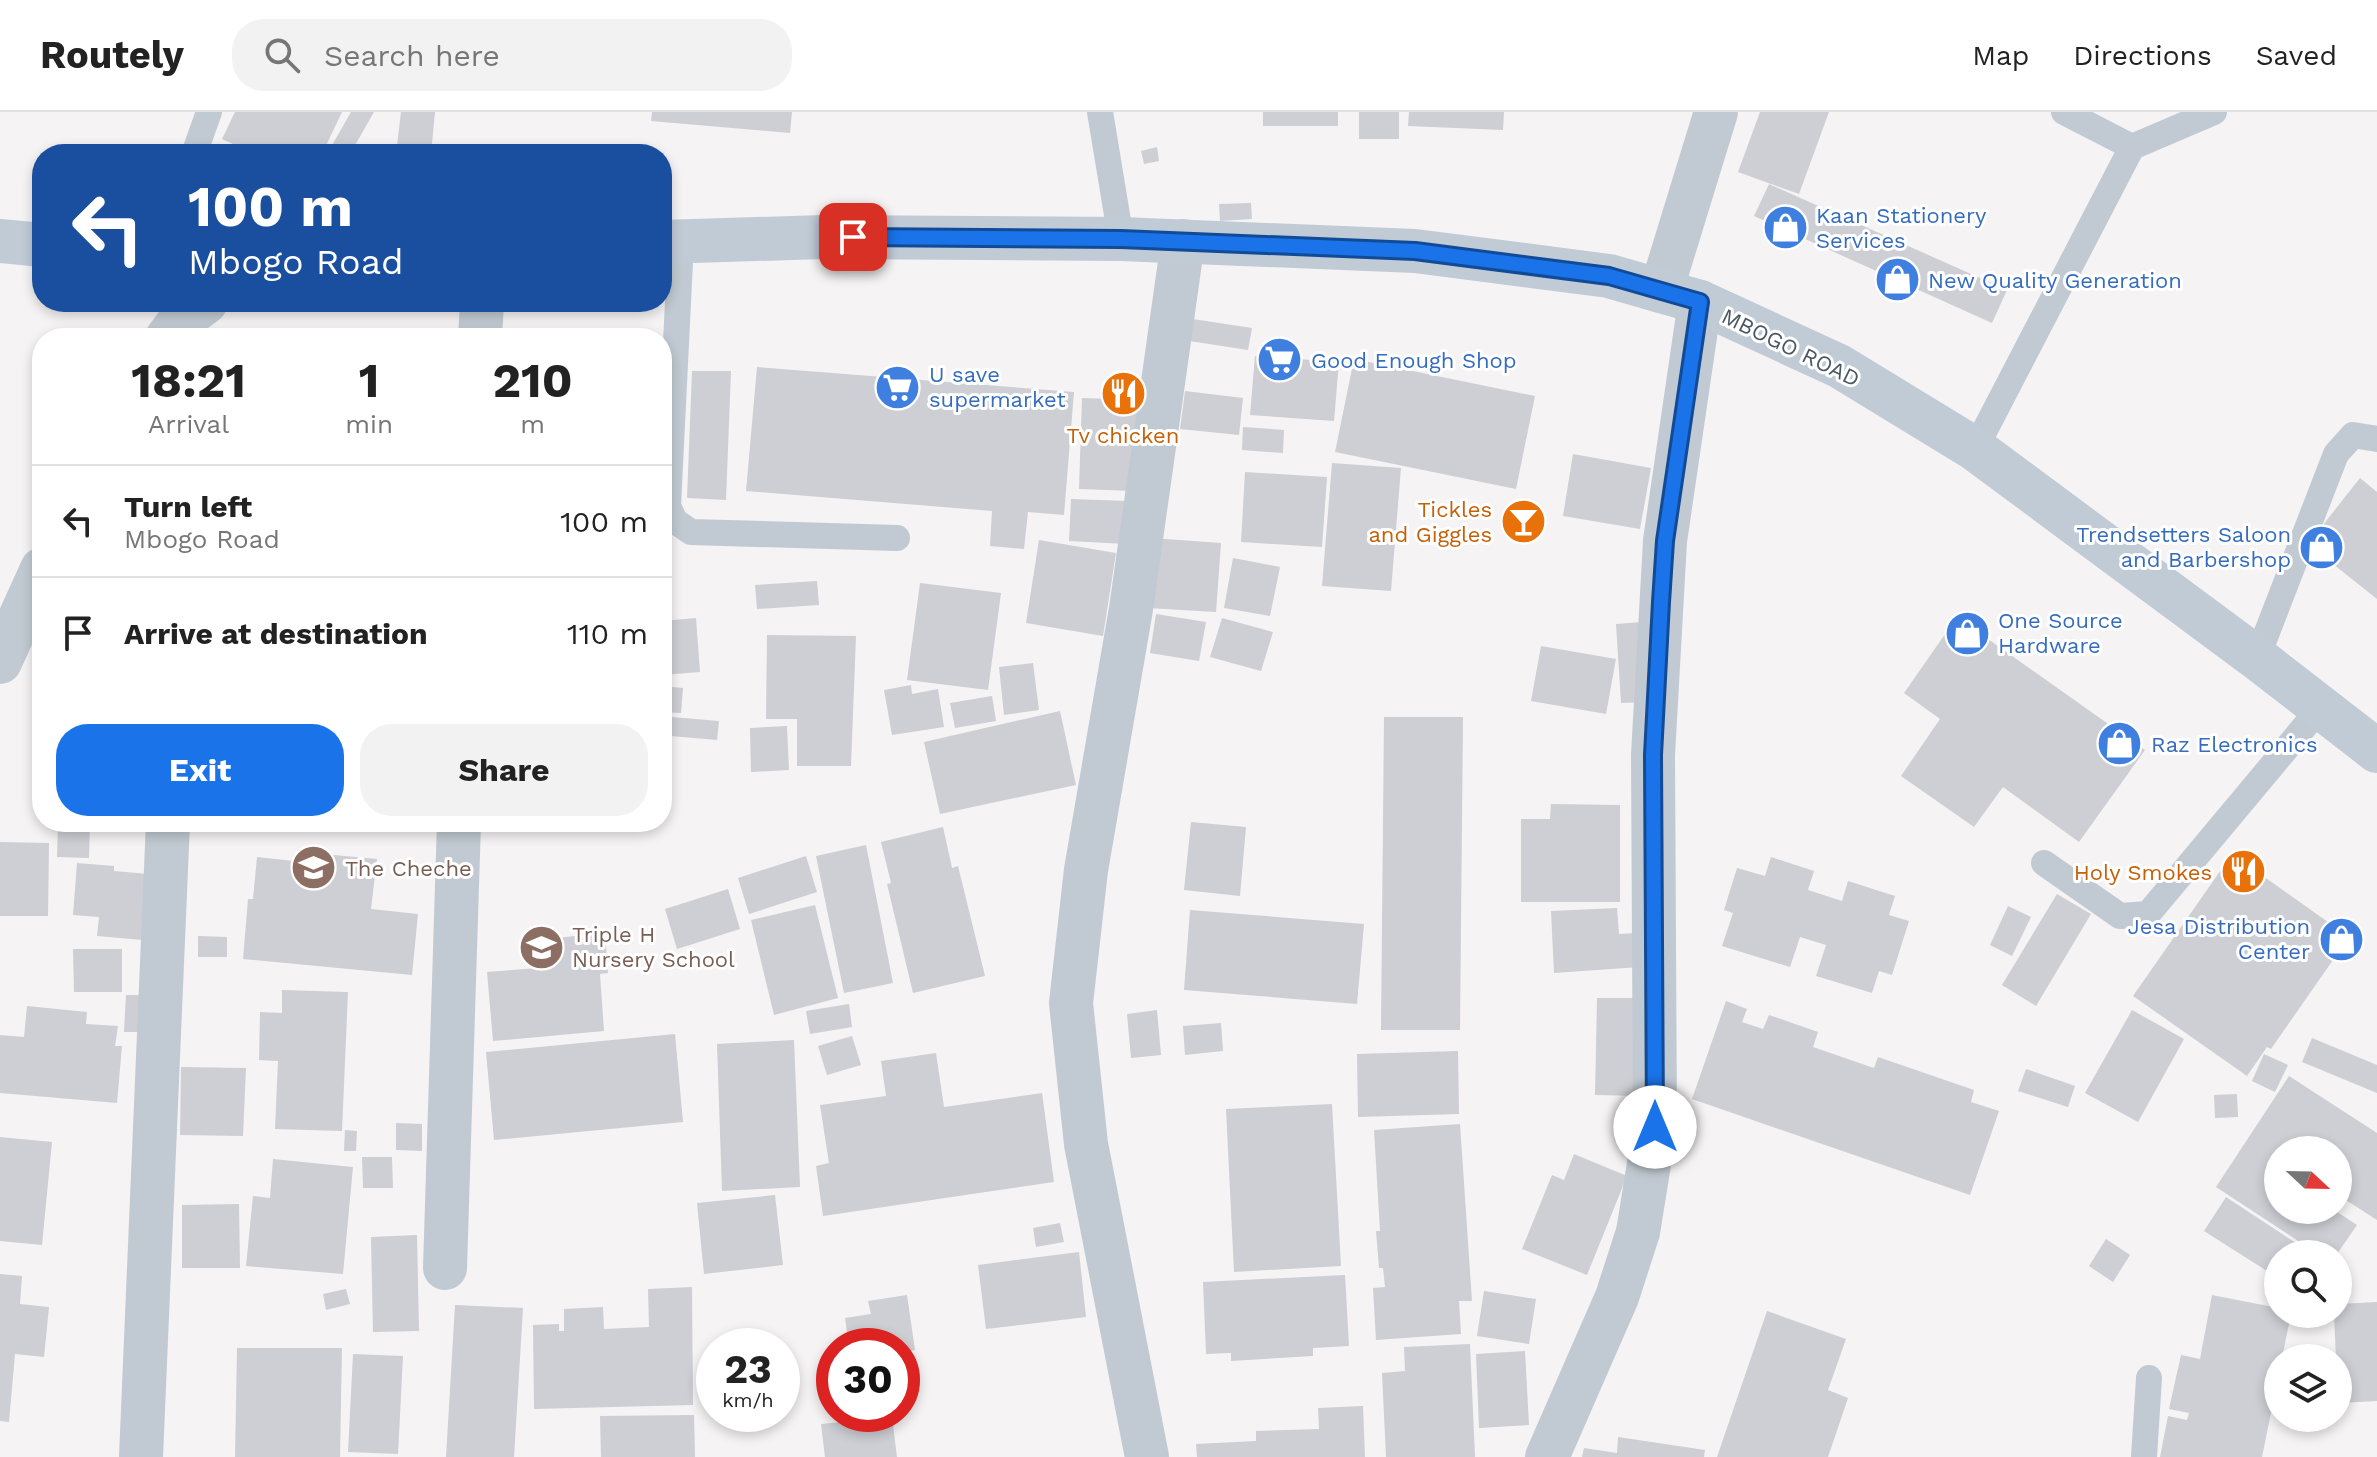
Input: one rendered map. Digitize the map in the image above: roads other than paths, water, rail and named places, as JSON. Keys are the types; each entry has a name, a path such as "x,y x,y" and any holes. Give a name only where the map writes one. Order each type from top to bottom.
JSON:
{"main road":[{"name":"MBOGO ROAD","path":"672,241 823,237 1121,239 1415,251 1609,276 1680,296 1839,366 1975,449 2377,751"},
{"path":"0,241 32,244"}],"street":[{"path":"1547,1457 1617,1297 1634,1245 1655,1127 1653,755 1661,602 1680,296 1716,112"},
{"path":"1147,1457 1086,1144 1071,1003 1086,870 1131,609 1183,241"},
{"path":"174,328 192,312"},
{"path":"0,662 32,591"},
{"path":"141,1457 168,832"},
{"path":"445,1268 459,832"}],"lane":[{"path":"198,144 209,112"},
{"path":"1100,112 1121,239"},
{"path":"2064,112 2132,147"},
{"path":"1975,449 2132,147 2214,112"},
{"path":"2257,658 2336,454 2353,435 2377,439"},
{"path":"672,515 675,521 691,532 897,538"},
{"path":"2044,863 2120,916 2148,914 2321,707"},
{"path":"2144,1457 2149,1378"}],"place":[{"name":"Kaan Stationery Services","path":"1785,228"},
{"name":"New Quality Generation","path":"1897,280"},
{"name":"Good Enough Shop","path":"1280,360"},
{"name":"U save supermarket","path":"898,387"},
{"name":"Tv chicken","path":"1123,394"},
{"name":"Tickles and Giggles","path":"1523,522"},
{"name":"Trendsetters Saloon and Barbershop","path":"2322,547"},
{"name":"One Source Hardware","path":"1967,633"},
{"name":"Raz Electronics","path":"2120,744"},
{"name":"The Cheche","path":"314,868"},
{"name":"Holy Smokes","path":"2243,872"},
{"name":"Jesa Distribution Center","path":"2341,939"},
{"name":"Triple H Nursery School","path":"541,947"}]}
